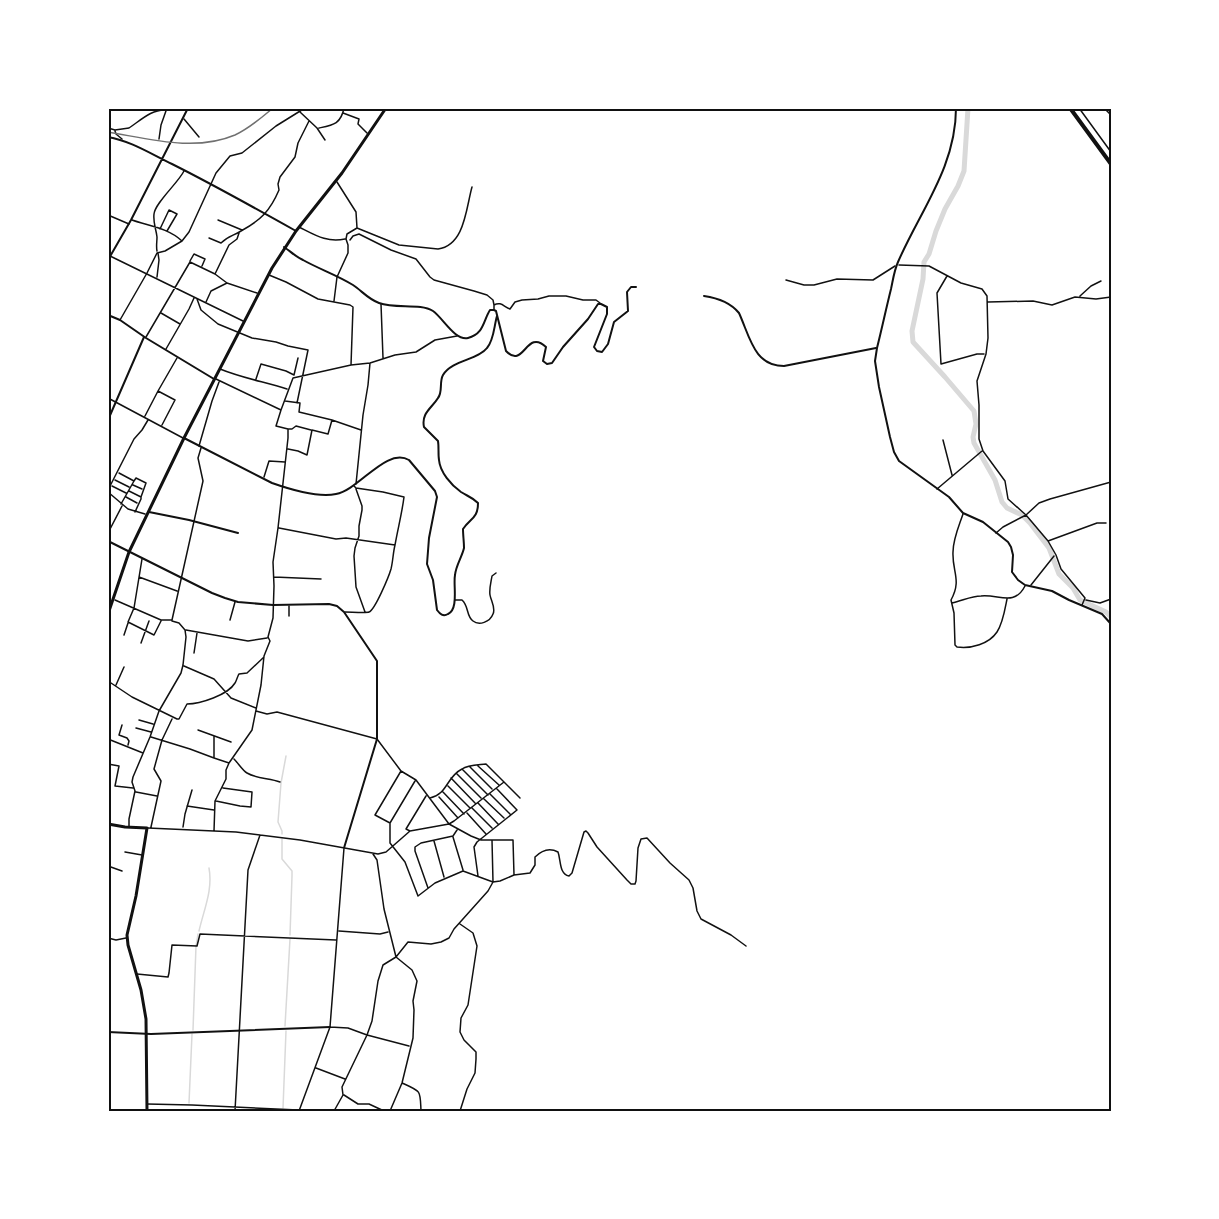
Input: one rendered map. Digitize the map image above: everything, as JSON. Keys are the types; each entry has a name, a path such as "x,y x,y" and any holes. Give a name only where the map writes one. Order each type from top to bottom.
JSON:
{"highway":[{"path":"1070,108 1111,164"}],"main road":[{"path":"108,614 129,552 268,274 284,247 336,180 386,108"},
{"path":"108,824 129,828 149,828 127,938 144,1001 147,1034 147,1111"}],"street":[{"path":"108,260 188,108"},
{"path":"120,320 157,253 182,241 189,232 216,173 230,156 242,153 276,126 305,108"},
{"path":"317,128 333,125 338,121 344,108"},
{"path":"956,108 954,138 945,168 897,265 877,348 875,362 879,387 894,452 902,464 949,497 963,513 977,518 1010,544 1012,572 1025,585 1052,591 1102,614 1111,624"},
{"path":"1079,108 1111,152"},
{"path":"1104,108 1111,115"},
{"path":"108,128 124,130 154,111 167,109"},
{"path":"159,139 161,124 167,109"},
{"path":"299,112 317,128 325,140"},
{"path":"343,113 359,119 358,124 368,134"},
{"path":"183,118 199,137"},
{"path":"208,238 221,243 270,210 279,190 280,177 295,157 298,143 309,121"},
{"path":"115,130 122,139 212,184 265,214 324,239 336,241 346,239"},
{"path":"108,137 122,139"},
{"path":"156,278 159,260 157,235 153,226 155,210 185,171"},
{"path":"336,180 356,212 357,228"},
{"path":"357,228 399,245 444,248 458,238 472,187"},
{"path":"160,229 169,210 177,214 167,232"},
{"path":"108,215 153,226 177,236 182,241"},
{"path":"218,220 241,231"},
{"path":"334,302 337,277 348,253 347,234 357,228"},
{"path":"215,274 230,245 241,231"},
{"path":"350,240 352,236 359,234 395,252 414,258 421,263 430,277 442,283 487,295 493,300 506,351 515,357 521,355 534,341 546,347 543,361 547,364 552,363 562,347 601,303"},
{"path":"284,247 302,260 354,286 370,299 381,304 426,308 439,316 462,338 469,338 478,332 484,325 490,310 494,310"},
{"path":"108,420 145,337 194,254 205,260 202,267"},
{"path":"109,255 243,321"},
{"path":"190,262 215,274 227,283 258,293"},
{"path":"786,280 804,285 837,279 873,280 897,265 929,266 961,283 982,289 987,296 988,338 986,354 977,381 979,439 982,451 1003,477 1008,499 1026,515 1048,541 1061,569 1085,600 1100,603 1111,599"},
{"path":"268,274 318,299 353,307 351,365"},
{"path":"947,275 937,293 941,364 977,354 986,354"},
{"path":"1079,297 1091,286 1101,281"},
{"path":"206,302 211,291 227,283"},
{"path":"494,305 500,303 510,309 515,302 558,295 596,300 607,307 607,314 594,344 597,351 602,352 608,344 614,322 627,313 627,292 636,287"},
{"path":"704,296 718,298 735,308 759,356 766,363 776,366 794,365 877,348"},
{"path":"986,302 1033,301 1052,305 1071,298 1111,297"},
{"path":"165,350 196,298"},
{"path":"196,298 201,310 218,324 257,339 308,350 297,403"},
{"path":"381,304 383,359"},
{"path":"160,312 181,324"},
{"path":"108,315 120,320 214,379 281,410"},
{"path":"108,398 282,487 328,495 344,492 385,462 393,458 405,458 413,464 435,491 437,497 429,538 427,564 433,580 436,610 444,616 452,612 455,607 455,575 463,550 463,529 473,519 478,510 478,503 452,485 444,473 439,464 438,441 424,427 424,418 426,412 441,395 445,373 454,365 484,352 489,346 497,316"},
{"path":"256,380 261,364 286,371 293,376 302,376 416,352 435,340 458,336"},
{"path":"144,417 178,357"},
{"path":"298,358 276,426 288,429 296,426 328,434 332,420"},
{"path":"364,612 356,585 354,556 362,506 355,486 370,363"},
{"path":"220,369 289,390"},
{"path":"172,620 203,482 198,458 200,446 208,412 219,381"},
{"path":"158,391 175,400 161,426"},
{"path":"284,401 300,403 299,412 362,430"},
{"path":"148,419 134,439 108,491 135,512 194,521 238,533"},
{"path":"214,831 215,801 226,779 226,770 252,730 264,656 270,641 268,637 272,626 273,562 288,429"},
{"path":"287,449 307,455 312,430"},
{"path":"943,440 952,476"},
{"path":"937,489 982,451"},
{"path":"263,478 269,461 285,462"},
{"path":"118,473 143,490"},
{"path":"108,533 125,495 136,478 146,483 135,512"},
{"path":"114,479 130,487"},
{"path":"996,533 1050,498 1111,482"},
{"path":"111,486 139,504"},
{"path":"344,612 370,612 383,590 391,570 404,497 355,486"},
{"path":"128,490 141,497"},
{"path":"963,513 953,552 957,579 956,591 951,600 954,613 955,645 966,648 979,646 996,633 1007,599"},
{"path":"1048,541 1097,523 1106,523"},
{"path":"278,528 336,539 395,544"},
{"path":"108,541 182,578 235,601 251,604 337,606 344,612 376,661 376,739 345,848 330,1027 299,1111 147,1104"},
{"path":"1030,586 1056,555"},
{"path":"124,635 134,608 142,558"},
{"path":"455,600 462,600 467,604 469,618 476,623 480,624 489,620 494,611 490,593 492,576 496,573"},
{"path":"138,576 178,591"},
{"path":"273,577 321,579"},
{"path":"952,603 983,595 1007,599 1016,597 1025,585"},
{"path":"113,599 161,620 172,620 179,623 185,630 186,638 183,665 159,711 132,782 135,792 129,828"},
{"path":"1082,606 1085,600"},
{"path":"230,620 235,601"},
{"path":"289,605 289,616"},
{"path":"128,622 154,634 161,620"},
{"path":"141,643 149,621"},
{"path":"185,630 248,640 268,637"},
{"path":"194,653 198,632"},
{"path":"108,681 132,697 179,719 187,704 208,701 225,691 234,685 239,674 247,673 264,656"},
{"path":"183,665 205,674 231,698 256,710 267,714 277,712 376,739 401,771 416,780 449,824 481,840 513,840 514,875"},
{"path":"116,686 124,667"},
{"path":"173,717 162,740 154,769 161,781 149,828 260,835 378,854 386,852 410,831 449,824 504,782"},
{"path":"140,720 154,724"},
{"path":"122,725 119,735 127,738 129,741 127,746"},
{"path":"136,728 152,732"},
{"path":"198,730 231,742"},
{"path":"214,736 214,758"},
{"path":"150,737 229,763"},
{"path":"108,739 144,753"},
{"path":"233,759 244,772 255,777 280,782"},
{"path":"108,764 119,766 115,786 134,788"},
{"path":"430,798 438,796 451,778 462,768 486,764 520,798"},
{"path":"478,765 499,786"},
{"path":"470,766 517,810 486,834 474,847 478,877"},
{"path":"462,768 510,815"},
{"path":"390,824 375,816 401,771"},
{"path":"456,773 505,819"},
{"path":"451,778 498,824"},
{"path":"416,780 390,824 390,843 405,862 418,896 445,878 463,871 493,882 514,875 530,873 535,865 535,857 540,852 552,849 558,852 562,873 569,876 586,831 597,847 627,880 635,884 638,848 641,839 647,837 689,880 701,919 746,945"},
{"path":"447,785 492,829"},
{"path":"215,801 250,807 252,792 222,788"},
{"path":"183,829 192,790"},
{"path":"443,791 486,834"},
{"path":"135,792 157,796"},
{"path":"410,831 406,829 426,795"},
{"path":"438,796 458,818"},
{"path":"187,806 214,810"},
{"path":"428,888 415,847 421,843 453,836 458,830"},
{"path":"235,1111 248,870 260,835"},
{"path":"453,836 463,871"},
{"path":"433,840 445,878"},
{"path":"334,1111 343,1095 342,1087 372,1021 378,981 383,965 396,957 408,942 431,944 449,938 493,882 492,840"},
{"path":"125,852 142,855"},
{"path":"373,853 377,860 384,909 396,957 412,970 417,981 413,1001 414,1038 410,1046 402,1083 390,1111"},
{"path":"108,866 122,871"},
{"path":"460,923 473,933 477,946 468,1005 460,1024 460,1032 464,1040 476,1052 476,1059 474,1073 460,1111"},
{"path":"338,931 380,934 389,932"},
{"path":"137,975 168,977 172,945 197,946 200,934 337,940"},
{"path":"108,938 116,940 127,938"},
{"path":"108,1032 147,1034 330,1027 348,1028 410,1046"},
{"path":"315,1068 346,1079"},
{"path":"402,1083 420,1092 421,1111"},
{"path":"343,1095 357,1104 369,1104 384,1111"}],"waterway":[{"path":"968,108 964,171 945,209 924,262 923,279 912,331 913,342 974,411 976,424 974,443 995,480 1002,502 1007,508 1022,515 1030,523 1049,548 1059,574 1073,588 1080,600 1106,612 1111,617"},
{"path":"282,834 278,822 286,756"},
{"path":"282,839 282,859 292,871 290,935"},
{"path":"199,931 209,892 209,868"},
{"path":"193,1030 198,934"},
{"path":"285,1026 290,939"},
{"path":"283,1108 286,1031"},
{"path":"189,1103 192,1034"}],"railway":[{"path":"108,132 156,141 204,143 235,135 273,108"}]}
